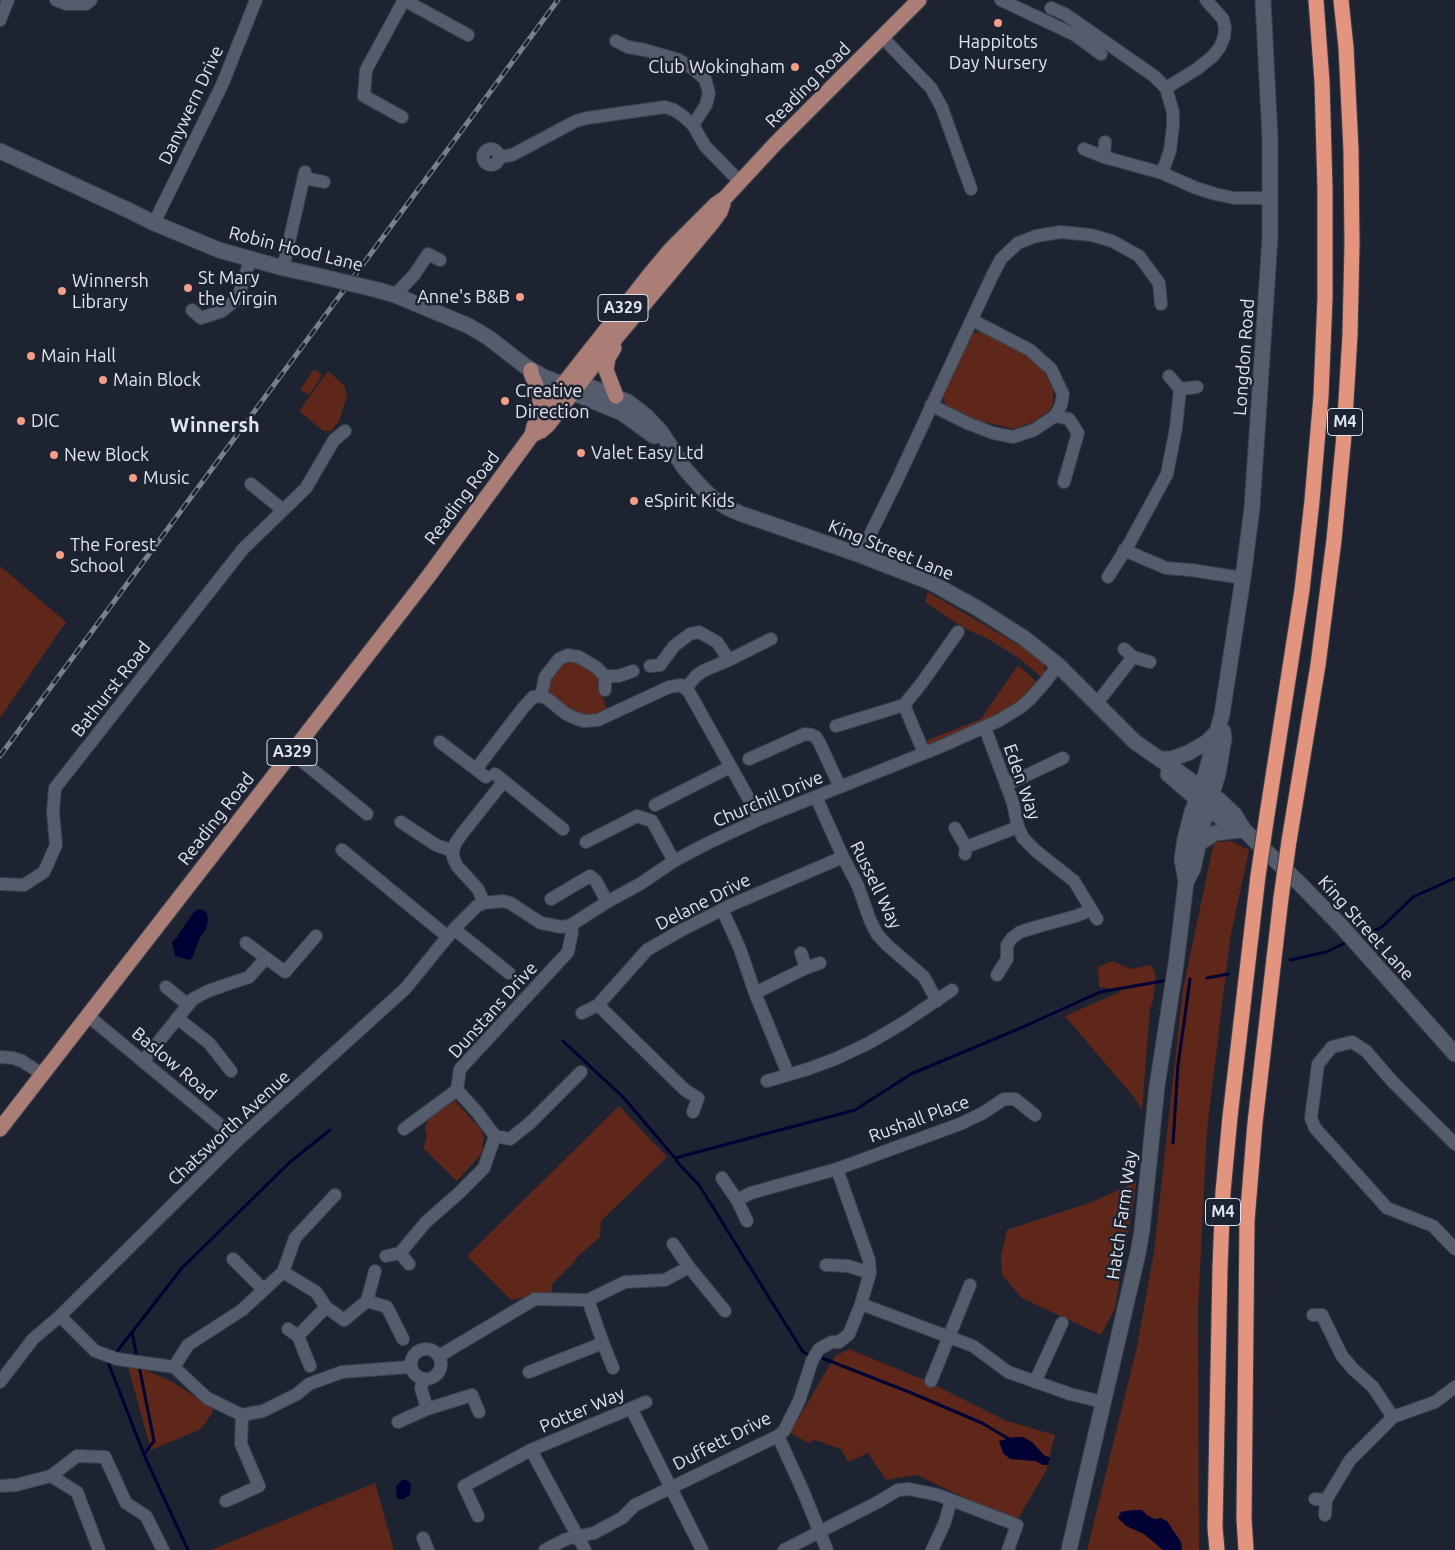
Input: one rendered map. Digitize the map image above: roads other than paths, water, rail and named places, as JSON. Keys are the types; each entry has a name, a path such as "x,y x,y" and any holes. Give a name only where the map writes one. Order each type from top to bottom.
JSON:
{"highway":[{"name":"M4","path":"1217,1550 1215,1527 1223,1192 1258,876 1302,590 1312,501 1320,396 1325,298 1326,189 1322,82 1316,0"},
{"name":"M4","path":"1246,1550 1244,1519 1247,1221 1255,1123 1281,898 1318,664 1334,540 1344,435 1350,335 1352,244 1351,150 1346,47 1341,0"}],"main road":[{"name":"Reading Road","path":"532,435 548,425 572,387 671,249 886,40 919,0"},
{"name":"Longdon Road","path":"1205,797 1216,732 1222,714 1252,508 1267,290 1270,198 1268,94 1263,0"},
{"name":"Robin Hood Lane","path":"0,151 154,224 219,250 250,260 395,295 469,326 489,338 531,370 572,387"},
{"name":"Reading Road","path":"0,1129 426,578 532,435 534,426 540,416 572,387 620,333 712,223 720,212 725,198"},
{"path":"616,396 606,366 620,333"},
{"path":"531,370 540,396 540,416"},
{"name":"King Street Lane","path":"572,387 593,388 616,396 628,402 646,416 661,432 685,469 703,489 726,507 930,582 977,608 1024,638 1058,665 1135,742 1157,757 1205,797 1234,814 1242,830 1300,884 1342,927 1455,1054"},
{"name":"King Street Lane","path":"572,387 622,413 676,454"},
{"name":"Longdon Road","path":"1205,797 1221,759 1224,738 1222,714"},
{"path":"1157,757 1171,759 1192,751 1207,742 1216,732"},
{"name":"Hatch Farm Way","path":"1186,882 1193,869 1205,797"},
{"name":"Hatch Farm Way","path":"1069,1550 1131,1286 1142,1230 1157,1086 1186,882 1182,859 1183,849 1191,818 1205,797"},
{"path":"1198,844 1215,833 1242,830"}],"street":[{"path":"0,20 8,0"},
{"path":"56,0 66,4 86,4 91,0"},
{"name":"Danywern Drive","path":"154,224 222,85 256,0"},
{"path":"402,117 364,96 366,70 404,0 468,35"},
{"path":"1001,0 1075,35 1101,54"},
{"path":"1166,88 1197,69 1213,56 1220,47 1224,37 1223,19 1206,0"},
{"path":"1051,8 1065,14 1154,76 1166,88 1173,125 1170,151 1162,173"},
{"path":"886,40 931,88 942,108 971,189"},
{"path":"616,41 628,47 679,60 692,68 705,80 708,93 706,105 693,125"},
{"path":"499,158 512,155 587,118 665,108 674,110 693,125 705,146 739,181"},
{"path":"1104,157 1106,142"},
{"path":"1084,149 1104,157 1162,173 1196,188 1234,198 1270,198"},
{"path":"283,268 304,175 324,182"},
{"path":"860,555 1001,259 1018,243 1036,236 1061,232 1090,234 1112,241 1139,256 1162,282 1160,304"},
{"path":"395,295 414,275 428,254 440,260"},
{"path":"197,319 222,311 238,298 250,260"},
{"path":"931,405 967,423 993,433 1013,437 1034,430 1055,416 1062,405 1063,394 1051,369 1030,350 972,320"},
{"path":"1108,577 1166,474 1176,428 1180,390 1169,376"},
{"path":"1180,390 1198,387"},
{"path":"1055,416 1069,419 1078,433 1064,482"},
{"name":"Bathurst Road","path":"0,884 24,885 44,872 56,845 53,812 56,788 243,549 306,488 334,440 345,430"},
{"path":"251,484 283,510"},
{"path":"1124,550 1166,568 1243,578"},
{"path":"666,678 655,666 674,646 690,634 700,632 717,642 729,660"},
{"path":"836,726 904,705 958,632"},
{"path":"686,688 703,671 772,639"},
{"path":"1096,703 1129,653 1150,662"},
{"path":"541,696 545,678 559,659 568,655 579,657 596,667 605,676 619,676 633,671"},
{"name":"Churchill Drive","path":"571,925 640,884 674,861 706,844 760,819 985,728 1021,708 1058,665"},
{"path":"605,676 605,690"},
{"path":"571,925 562,927 542,923 510,903 503,901 484,903 478,889 457,866 453,857 455,844 522,708 532,697 541,696 566,714 584,721 598,720 669,687 681,685 689,692 760,819"},
{"path":"904,705 924,753"},
{"name":"Eden Way","path":"985,728 1023,838 1036,851 1074,881 1094,915 1076,916 1020,932 1007,945 1007,959 997,975"},
{"path":"749,759 806,734 812,734 820,744 840,787"},
{"path":"440,742 490,775 563,829"},
{"path":"292,752 367,814"},
{"path":"1006,785 1065,758"},
{"path":"655,806 730,767"},
{"name":"Russell Way","path":"816,797 858,886 877,934 924,977 936,1001"},
{"path":"586,842 636,816 652,820 674,861"},
{"path":"401,822 436,845 453,852"},
{"path":"955,828 966,850 1018,827"},
{"path":"342,850 451,933 509,973"},
{"name":"Delane Drive","path":"582,1013 598,1005 647,950 680,930 722,909 843,857"},
{"path":"551,899 590,876 596,881 607,902"},
{"name":"Chatsworth Avenue","path":"0,1382 33,1339 60,1316 238,1140 405,989 472,910 484,903"},
{"path":"722,909 740,949 788,1074"},
{"name":"Dunstans Drive","path":"457,1090 460,1068 568,952 572,932 571,925"},
{"path":"246,943 285,972 316,936"},
{"path":"801,953 806,968"},
{"path":"143,1061 193,999 208,991 249,977 266,958"},
{"path":"756,992 820,963"},
{"path":"166,986 188,1004"},
{"path":"767,1080 835,1059 870,1043 952,990"},
{"path":"598,1005 685,1090 704,1097 693,1112"},
{"name":"Baslow Road","path":"87,1015 238,1140"},
{"path":"177,1018 209,1043 231,1071"},
{"path":"1455,1144 1392,1081 1366,1051 1352,1042 1332,1047 1318,1064 1311,1118 1315,1128 1387,1208 1433,1226 1455,1249"},
{"path":"0,1057 22,1061 42,1074"},
{"path":"404,1129 457,1090 495,1136 510,1139 581,1072"},
{"name":"Rushall Place","path":"737,1200 751,1193 837,1169 960,1124 984,1113 1004,1099 1014,1099 1035,1116"},
{"path":"386,1256 400,1253 426,1222 484,1168 495,1136"},
{"name":"Duffett Drive","path":"545,1550 566,1539 594,1532 622,1518 635,1505 778,1436 784,1431 799,1401 812,1361 819,1349 832,1342 839,1342 850,1334 870,1272 869,1260 837,1169"},
{"path":"722,1178 737,1200 747,1221"},
{"path":"174,1367 188,1346 242,1310 283,1272 295,1238 335,1195"},
{"path":"673,1244 725,1311"},
{"path":"400,1253 409,1264"},
{"path":"232,1259 264,1290"},
{"path":"826,1265 848,1266 870,1272"},
{"path":"439,1356 535,1299 588,1300 624,1282 665,1280 689,1267"},
{"path":"283,1272 316,1292 326,1307 344,1320 367,1301 375,1271"},
{"path":"931,1380 970,1285"},
{"path":"588,1300 613,1368"},
{"path":"367,1301 387,1306 403,1339"},
{"path":"861,1304 973,1346 1008,1372 1070,1394 1103,1402"},
{"path":"310,1366 293,1333 326,1307"},
{"path":"1319,1311 1342,1356 1373,1387 1393,1417"},
{"path":"60,1316 95,1351 111,1357 174,1367 207,1398 242,1416 263,1411 296,1394 309,1384 342,1372 410,1367"},
{"path":"1035,1382 1062,1323"},
{"path":"528,1372 603,1342"},
{"path":"422,1349 432,1350 439,1356 441,1366 437,1375 433,1378 423,1379 415,1375 410,1367 414,1354 422,1349"},
{"path":"423,1379 421,1388 427,1409"},
{"path":"1325,1515 1321,1500 1350,1460 1393,1417 1435,1402 1455,1387"},
{"path":"398,1422 427,1409 472,1395 479,1412"},
{"name":"Potter Way","path":"478,1516 464,1486 530,1450 646,1402"},
{"path":"631,1408 702,1550"},
{"path":"226,1502 259,1486 241,1444 242,1416"},
{"path":"778,1436 827,1550"},
{"name":"Potter Way","path":"530,1450 585,1550"},
{"path":"0,1484 16,1485 51,1476 77,1456 105,1457 126,1502 146,1516 163,1550"},
{"path":"51,1476 77,1492 99,1550"},
{"path":"784,1550 898,1490 908,1489 925,1491 1017,1525 1008,1550"},
{"path":"932,1550 945,1522 951,1500"},
{"path":"423,1538 428,1550"}],"waterway":[{"path":"1362,936 1382,927 1413,897 1455,878"},
{"path":"1290,960 1326,952 1345,943"},
{"path":"1207,978 1228,974"},
{"path":"1173,1143 1178,1065 1190,979"},
{"path":"675,1158 855,1110 911,1074 1100,992 1163,981"},
{"path":"563,1041 623,1097 699,1185 803,1352 807,1354"},
{"path":"115,1354 182,1268 290,1162 330,1130"},
{"path":"132,1332 137,1358"},
{"path":"822,1358 982,1423 1009,1439"},
{"path":"109,1361 145,1457 188,1550"},
{"path":"139,1366 154,1441 144,1454"}],"railway":[{"path":"0,756 558,0"}],"place":[{"name":"Happitots Day Nursery","path":"998,23"},
{"name":"Club Wokingham","path":"795,67"},
{"name":"St Mary the Virgin","path":"188,288"},
{"name":"Winnersh Library","path":"62,291"},
{"name":"Anne's B&B","path":"520,297"},
{"name":"Main Hall","path":"31,356"},
{"name":"Main Block","path":"103,380"},
{"name":"Creative Direction","path":"505,401"},
{"name":"DIC","path":"21,421"},
{"name":"Valet Easy Ltd","path":"581,453"},
{"name":"New Block","path":"54,455"},
{"name":"Music","path":"133,478"},
{"name":"eSpirit Kids","path":"634,501"},
{"name":"The Forest School","path":"60,555"}],"district":[{"name":"Winnersh","path":"215,425"}]}
